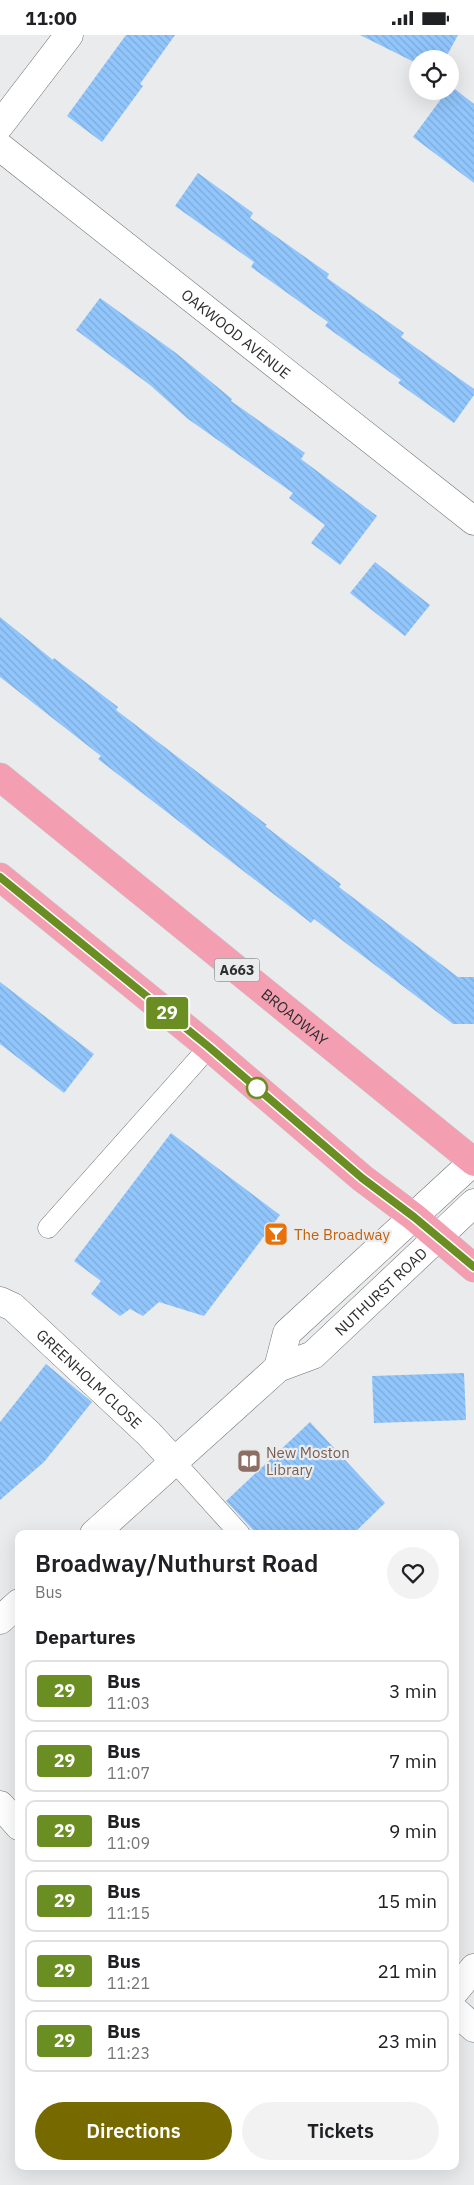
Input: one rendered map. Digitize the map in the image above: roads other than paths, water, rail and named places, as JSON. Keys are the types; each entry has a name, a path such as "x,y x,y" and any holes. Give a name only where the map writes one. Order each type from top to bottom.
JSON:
{"highway":[{"name":"BROADWAY","path":"0,777 474,1162"},
{"path":"0,877 209,1047 362,1178 414,1217 474,1267"}],"street":[{"path":"0,125 69,35"},
{"name":"OAKWOOD AVENUE","path":"0,147 474,521"},
{"path":"278,1368 288,1333 474,1162"},
{"name":"NUTHURST ROAD","path":"98,1530 278,1368 313,1355 474,1203"},
{"name":"GREENHOLM CLOSE","path":"0,1301 12,1307 149,1434 174,1461"},
{"path":"0,1620 15,1607"},
{"path":"0,1805 15,1822"},
{"path":"459,1986 474,1969"},
{"path":"459,2015 474,2028"}],"lane":[{"path":"48,1228 209,1047"},
{"path":"174,1461 236,1530"}],"place":[{"name":"The Broadway","path":"276,1234"},
{"name":"New Moston Library","path":"249,1461"}]}
